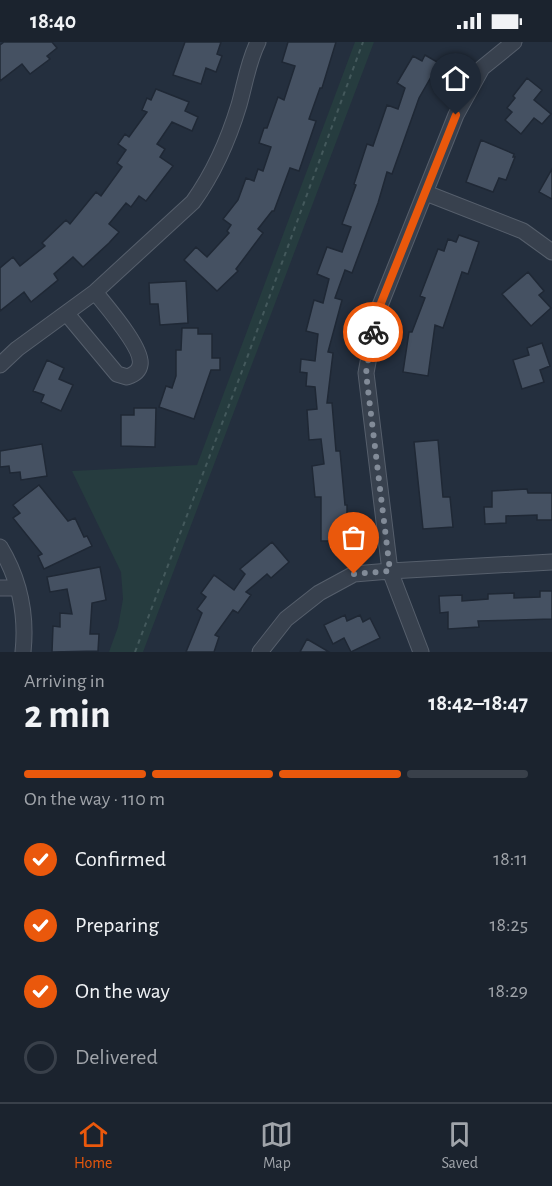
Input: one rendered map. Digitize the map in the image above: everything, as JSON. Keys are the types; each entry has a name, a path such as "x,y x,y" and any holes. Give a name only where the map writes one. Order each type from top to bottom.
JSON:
{"street":[{"path":"0,365 17,349 95,292 193,202 203,188 226,138 258,42"},
{"path":"420,652 390,571 366,373 377,313 456,115 482,68 514,42"},
{"path":"426,193 523,231 552,252"},
{"path":"67,314 117,374 127,377 135,374 140,367 141,358 136,347 95,292"},
{"path":"0,547 22,602 25,626 23,652"},
{"path":"260,652 286,619 319,593 354,574 552,562"},
{"path":"0,588 18,588"}],"path":[{"path":"135,652 248,358 363,42"}],"green space":[{"path":"355,42 374,42 143,652 109,652 118,627 123,599 121,572 72,471 197,465"}],"building":[{"path":"4,42 52,42 57,48 47,56 50,59 30,74 22,64 0,81 0,45"},
{"path":"185,42 221,42 217,54 222,56 216,72 206,68 201,84 173,75"},
{"path":"288,42 336,42 322,88 320,88 309,119 316,121 299,171 290,168 274,211 258,229 263,233 236,269 238,271 217,291 184,260 196,247 207,257 229,233 227,231 231,225 223,219 238,200 246,178 254,181 258,169 263,171 271,147 259,143 278,97 284,100 295,66 282,62"},
{"path":"425,55 439,63 419,98 392,174 387,172 352,273 345,270 335,298 342,300 328,352 333,353 327,403 332,403 336,451 340,451 345,505 347,505 347,541 321,541 321,497 315,497 312,466 324,464 321,439 309,440 307,410 317,409 315,387 306,386 307,373 300,372 301,359 315,361 318,334 306,331 314,300 323,303 329,279 317,274 327,247 342,252 351,227 342,224 367,144 373,146 387,105 398,109 405,88 397,83 413,56 422,61"},
{"path":"527,78 542,90 534,100 551,114 542,124 534,118 521,134 505,120 512,112 507,108 515,98 513,96"},
{"path":"156,89 189,102 185,111 198,117 192,131 172,122 157,144 165,149 160,157 173,166 146,201 139,196 131,207 126,203 109,224 119,232 83,267 73,257 54,274 58,280 31,302 24,292 0,311 0,268 13,257 20,266 45,246 42,243 66,220 70,224 96,192 101,196 122,167 117,163 126,150 118,144 125,134 129,137 147,112 142,110 147,98 151,100"},
{"path":"481,140 514,154 513,157 515,157 506,180 499,178 493,192 466,182"},
{"path":"552,169 552,199 539,192"},
{"path":"459,235 479,242 468,274 462,272 443,328 435,325 428,376 403,372 409,332 412,332 425,298 420,296 438,249 444,251 448,239 456,242"},
{"path":"528,272 544,291 539,295 551,308 531,326 502,294"},
{"path":"186,281 188,323 160,325 158,304 150,304 149,283"},
{"path":"182,328 198,328 198,334 212,334 212,358 220,358 220,370 211,370 194,419 159,407 166,386 172,388 176,376 176,350 181,350"},
{"path":"542,343 550,366 540,370 544,382 522,389 513,360 529,355 527,348"},
{"path":"47,360 64,368 59,379 73,385 61,411 41,402 44,395 33,391"},
{"path":"134,408 156,408 155,447 121,446 121,415 134,415"},
{"path":"438,440 443,497 450,497 453,527 423,529 414,442"},
{"path":"42,444 47,476 21,480 20,472 10,473 9,466 0,467 0,451"},
{"path":"39,485 68,521 75,518 84,537 87,536 92,546 44,569 38,556 42,554 13,518 20,513 13,505"},
{"path":"527,489 528,493 552,493 552,520 537,520 537,515 506,516 506,523 485,524 484,507 492,507 492,491"},
{"path":"272,542 289,562 271,578 267,574 246,592 251,595 238,613 233,610 215,635 219,637 214,652 186,652 202,613 197,609 206,597 201,593 214,575 234,590 245,574 240,569"},
{"path":"100,567 106,600 92,603 90,634 99,634 98,651 52,652 53,626 60,627 60,613 72,614 67,589 50,592 47,577"},
{"path":"540,591 552,591 552,619 478,621 479,627 448,629 448,612 440,613 439,596 462,595 462,601 488,599 488,594 514,593 514,598 540,597"},
{"path":"345,615 347,621 360,615 363,622 370,618 380,638 351,652 344,638 333,644 324,625"},
{"path":"307,639 329,652 300,652"}],"way so far":[{"path":"354,574 390,571 366,373 373,332"}],"route":[{"path":"373,332 377,313 456,115"}]}
